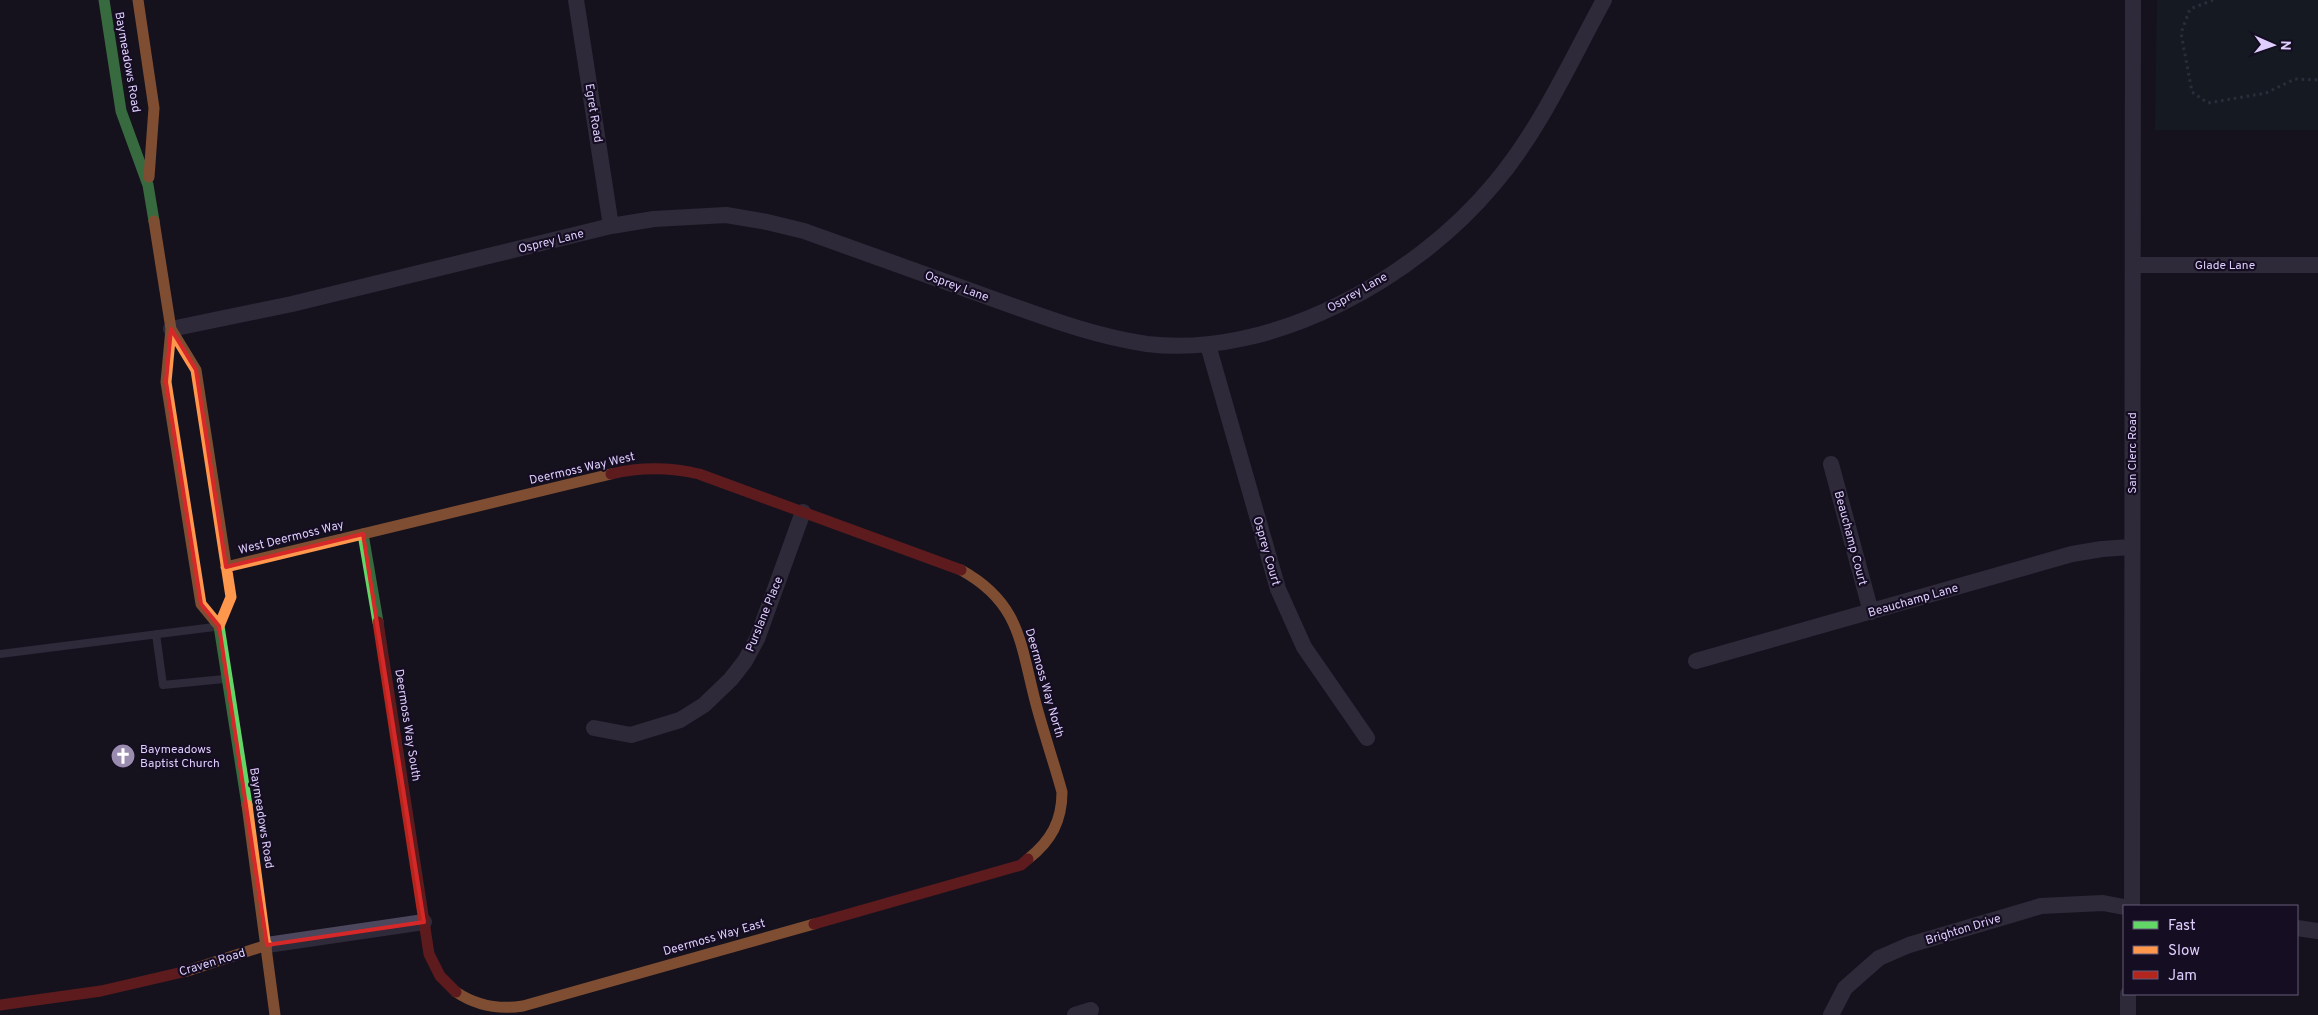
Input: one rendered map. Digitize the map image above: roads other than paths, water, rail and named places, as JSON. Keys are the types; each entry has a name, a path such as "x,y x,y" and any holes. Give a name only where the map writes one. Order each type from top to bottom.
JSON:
{"street":[{"name":"Baymeadows Road","path":"104,0 121,111 148,184 171,329 166,382 201,604 219,626 267,945 275,1015"},
{"name":"Baymeadows Road","path":"138,0 154,108 148,184"},
{"name":"Egret Road","path":"576,0 611,226"},
{"name":"Osprey Lane","path":"171,329 292,304 611,226 686,216 726,215 804,231 1084,332 1148,344 1208,345 1266,333 1309,319 1365,291 1429,247 1459,222 1494,184 1530,135 1604,0"},
{"name":"San Clerc Road","path":"2132,905 2131,546 2134,0"},
{"name":"Glade Lane","path":"2133,265 2318,265"},
{"name":"Baymeadows Road","path":"171,329 196,370 231,597 219,626"},
{"name":"Osprey Court","path":"1208,345 1278,588 1304,647 1366,738"},
{"name":"Beauchamp Court","path":"1831,464 1871,612"},
{"name":"Deermoss Way West","path":"363,534 626,470 651,467 678,468 699,474 803,512"},
{"name":"Purslane Place","path":"594,728 631,735 680,720 704,705 731,680 745,661 757,639 803,512"},
{"name":"Deermoss Way North","path":"803,512 959,569 983,584 1007,611 1022,646 1034,698 1062,792 1063,804 1058,826 1050,840"},
{"name":"West Deermoss Way","path":"226,567 363,534"},
{"name":"Deermoss Way South","path":"363,534 424,922"},
{"name":"Beauchamp Lane","path":"1696,661 2072,554 2131,546"},
{"name":"Deermoss Way East","path":"424,922 432,965 451,989 473,1003 486,1007 522,1007 620,977 1021,865 1040,851 1050,840"},
{"name":"Brighton Drive","path":"1832,1015 1845,988 1879,958 1909,945 2041,906 2103,903 2123,907"},
{"name":"Craven Road","path":"0,1005 37,1002 102,990 217,963 267,945 424,922"},
{"path":"2298,928 2318,931"},
{"path":"2128,995 2128,1015"},
{"path":"1075,1015 1093,1013"}],"lane":[{"path":"0,654 219,626"},
{"path":"156,634 162,685 228,679"}],"place":[{"name":"Baymeadows Baptist Church","path":"123,756"}]}
